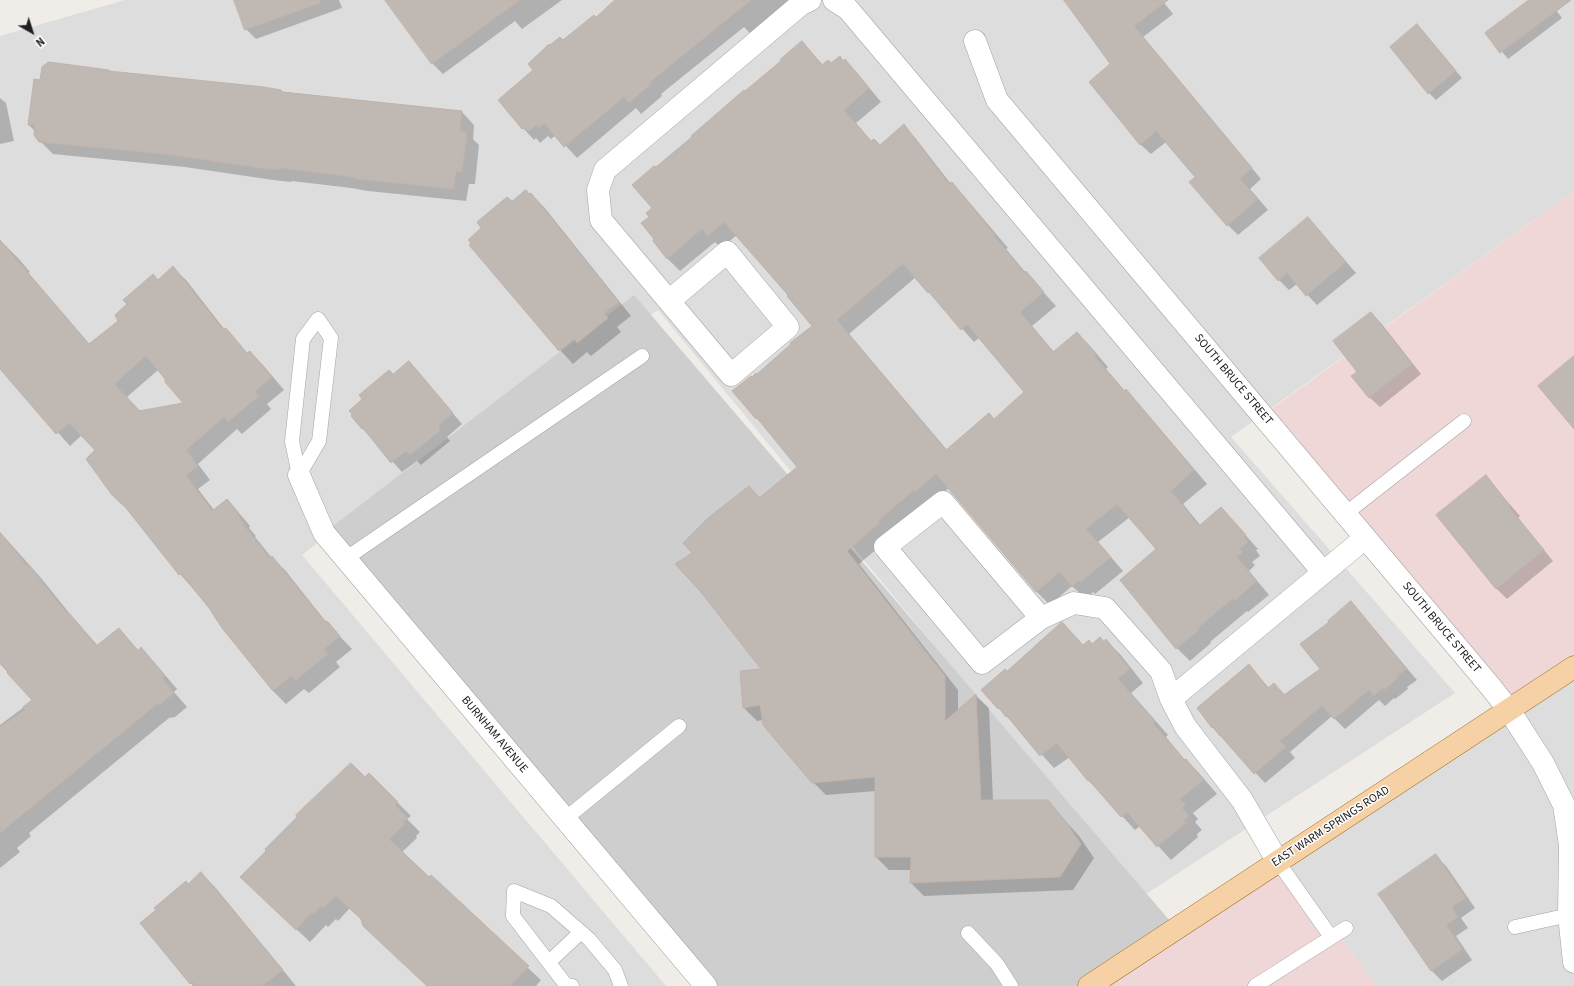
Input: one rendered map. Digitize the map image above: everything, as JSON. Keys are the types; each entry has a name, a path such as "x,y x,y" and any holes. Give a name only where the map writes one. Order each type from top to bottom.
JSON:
{"main road":[{"name":"EAST WARM SPRINGS ROAD","path":"1089,986 1574,667"}],"street":[{"path":"669,301 727,252 788,327 731,375 601,220 598,190 605,170 800,5 810,0"},
{"path":"834,0 848,9 1323,572"},
{"name":"SOUTH BRUCE STREET","path":"975,41 997,100 1490,686 1508,710 1543,763 1564,805 1570,845 1568,916 1574,962"},
{"name":"BURNHAM AVENUE","path":"299,475 324,533 706,986"},
{"path":"1041,618 943,502 885,547 982,663 1041,618 1074,603 1105,608 1161,671 1171,699 1185,726 1242,800 1278,862"},
{"path":"1171,699 1365,538"}],"lane":[{"path":"318,319 331,338 319,441 299,475 292,441 303,338 318,319"},
{"path":"345,559 642,356"},
{"path":"1346,514 1464,420"},
{"path":"565,819 679,726"},
{"path":"1278,862 1331,937"},
{"path":"572,986 566,984 513,916 514,891 551,906 589,939 615,970 621,986"},
{"path":"1515,927 1568,916"},
{"path":"1255,986 1346,928"},
{"path":"549,962 581,932"},
{"path":"968,933 997,964 1011,986"}],"shaded area":[{"path":"125,0 1574,0 1574,191 1231,437 1455,693 1146,894 961,678 658,310 351,516 302,555 666,986 0,986 0,36"},
{"path":"1574,191 1574,667 1509,710 1262,416"},
{"path":"634,295 1176,928 1089,986 706,986 324,533"},
{"path":"1574,667 1574,986 1376,986 1283,858"},
{"path":"1283,858 1376,986 1088,986"}],"building":[{"path":"234,0 319,0 320,3 245,30"},
{"path":"385,0 520,0 432,64"},
{"path":"615,0 751,0 650,82 651,84 629,103 624,97 564,147 544,123 539,128 536,125 528,132 524,127 522,129 498,100 533,70 528,64 549,44 550,45 560,37 563,40 594,15 596,17"},
{"path":"1064,0 1168,0 1134,26 1252,168 1240,179 1258,199 1227,226 1189,182 1195,177 1156,131 1140,145 1089,82 1110,64"},
{"path":"1529,0 1571,0 1500,53 1485,33"},
{"path":"1417,24 1456,71 1428,94 1390,47"},
{"path":"802,41 822,65 828,60 831,63 840,56 843,61 845,59 869,88 844,110 871,141 874,139 880,145 904,124 949,184 952,182 995,235 994,236 1025,273 1026,271 1044,292 1020,312 1053,352 1077,332 1124,391 1126,389 1194,470 1171,491 1199,526 1221,507 1246,535 1244,537 1248,542 1240,549 1243,552 1237,557 1257,581 1235,600 1233,598 1176,649 1120,580 1156,549 1117,504 1086,529 1111,557 1081,582 1079,580 1072,587 1060,572 1036,592 936,474 915,492 914,490 878,521 880,522 847,551 945,676 945,721 976,694 981,800 1048,800 1066,822 1081,844 1060,877 910,883 911,857 875,857 875,777 812,783 763,725 760,705 743,708 740,671 761,669 700,591 675,564 692,553 683,543 708,518 749,486 759,498 797,467 757,418 756,419 732,391 751,376 752,377 756,373 757,374 791,344 790,343 812,326 787,296 788,295 724,222 708,236 702,229 667,259 641,223 649,217 646,213 652,208 632,185 692,137 691,136 744,90 745,91 781,61 780,60","holes":["903,264 928,293 929,292 961,330 967,324 1024,392 994,419 989,413 946,450 837,320"]},
{"path":"49,62 109,71 264,87 281,90 282,92 462,111 460,131 467,132 462,172 456,171 454,189 355,179 337,175 279,168 279,170 259,168 172,155 39,142 34,135 35,124 28,125 34,79 40,80 42,67"},
{"path":"526,190 529,194 531,193 619,302 604,313 608,318 577,343 574,339 559,351 469,245 471,243 468,240 481,228 477,222 507,197 512,201"},
{"path":"1308,217 1346,262 1306,296 1287,273 1278,281 1259,258"},
{"path":"0,240 89,344 118,321 115,315 127,304 123,300 153,274 158,280 173,266 221,327 224,329 226,328 247,353 250,351 272,377 255,391 259,396 228,422 224,417 186,450 198,466 186,475 212,511 227,499 238,512 237,514 244,523 243,524 270,558 272,556 318,613 340,636 324,649 328,654 295,681 291,676 273,691 222,628 209,608 181,573 179,575 126,508 112,495 86,459 95,450 69,423 56,434 0,369","holes":["146,356 165,379 165,382 183,403 139,411 115,384"]},
{"path":"1371,312 1412,364 1369,398 1351,376 1357,372 1333,341"},
{"path":"1574,356 1574,429 1538,386"},
{"path":"409,361 453,413 438,426 441,430 410,455 406,451 391,463 363,428 362,429 351,416 352,414 349,411 362,399 359,395 389,370 393,374"},
{"path":"1486,475 1510,506 1509,507 1544,550 1496,589 1436,515"},
{"path":"0,533 13,547 26,565 28,564 67,613 69,613 96,646 119,628 138,651 141,647 165,676 162,678 174,693 161,704 156,705 0,833 0,727 25,710 23,707 32,700 7,673 8,671 0,663"},
{"path":"1351,601 1407,669 1397,676 1398,678 1384,690 1383,688 1374,696 1369,690 1334,719 1322,706 1280,741 1286,747 1254,774 1213,727 1212,728 1197,708 1249,664 1268,688 1274,683 1284,695 1320,669 1300,644 1329,622 1328,621"},
{"path":"1062,622 1083,645 1089,640 1092,644 1100,637 1104,642 1106,639 1130,669 1118,679 1155,721 1153,723 1184,760 1186,759 1204,780 1180,799 1186,805 1182,808 1189,816 1184,821 1186,823 1157,847 1127,812 1121,817 1089,780 1088,781 1057,743 1040,756 1007,716 1006,717 999,708 998,709 981,690 1005,669 1007,671"},
{"path":"351,763 365,777 369,773 398,802 395,805 408,818 403,822 405,824 389,839 429,877 431,875 529,966 510,986 427,986 363,926 361,919 336,896 323,908 321,906 314,914 312,912 296,930 240,877 297,817 296,815"},
{"path":"1436,854 1466,898 1452,907 1458,917 1446,925 1463,949 1431,971 1378,894"},
{"path":"201,872 283,970 262,986 196,986 192,982 190,984 140,923 156,910 154,908 186,881 188,884"}]}
